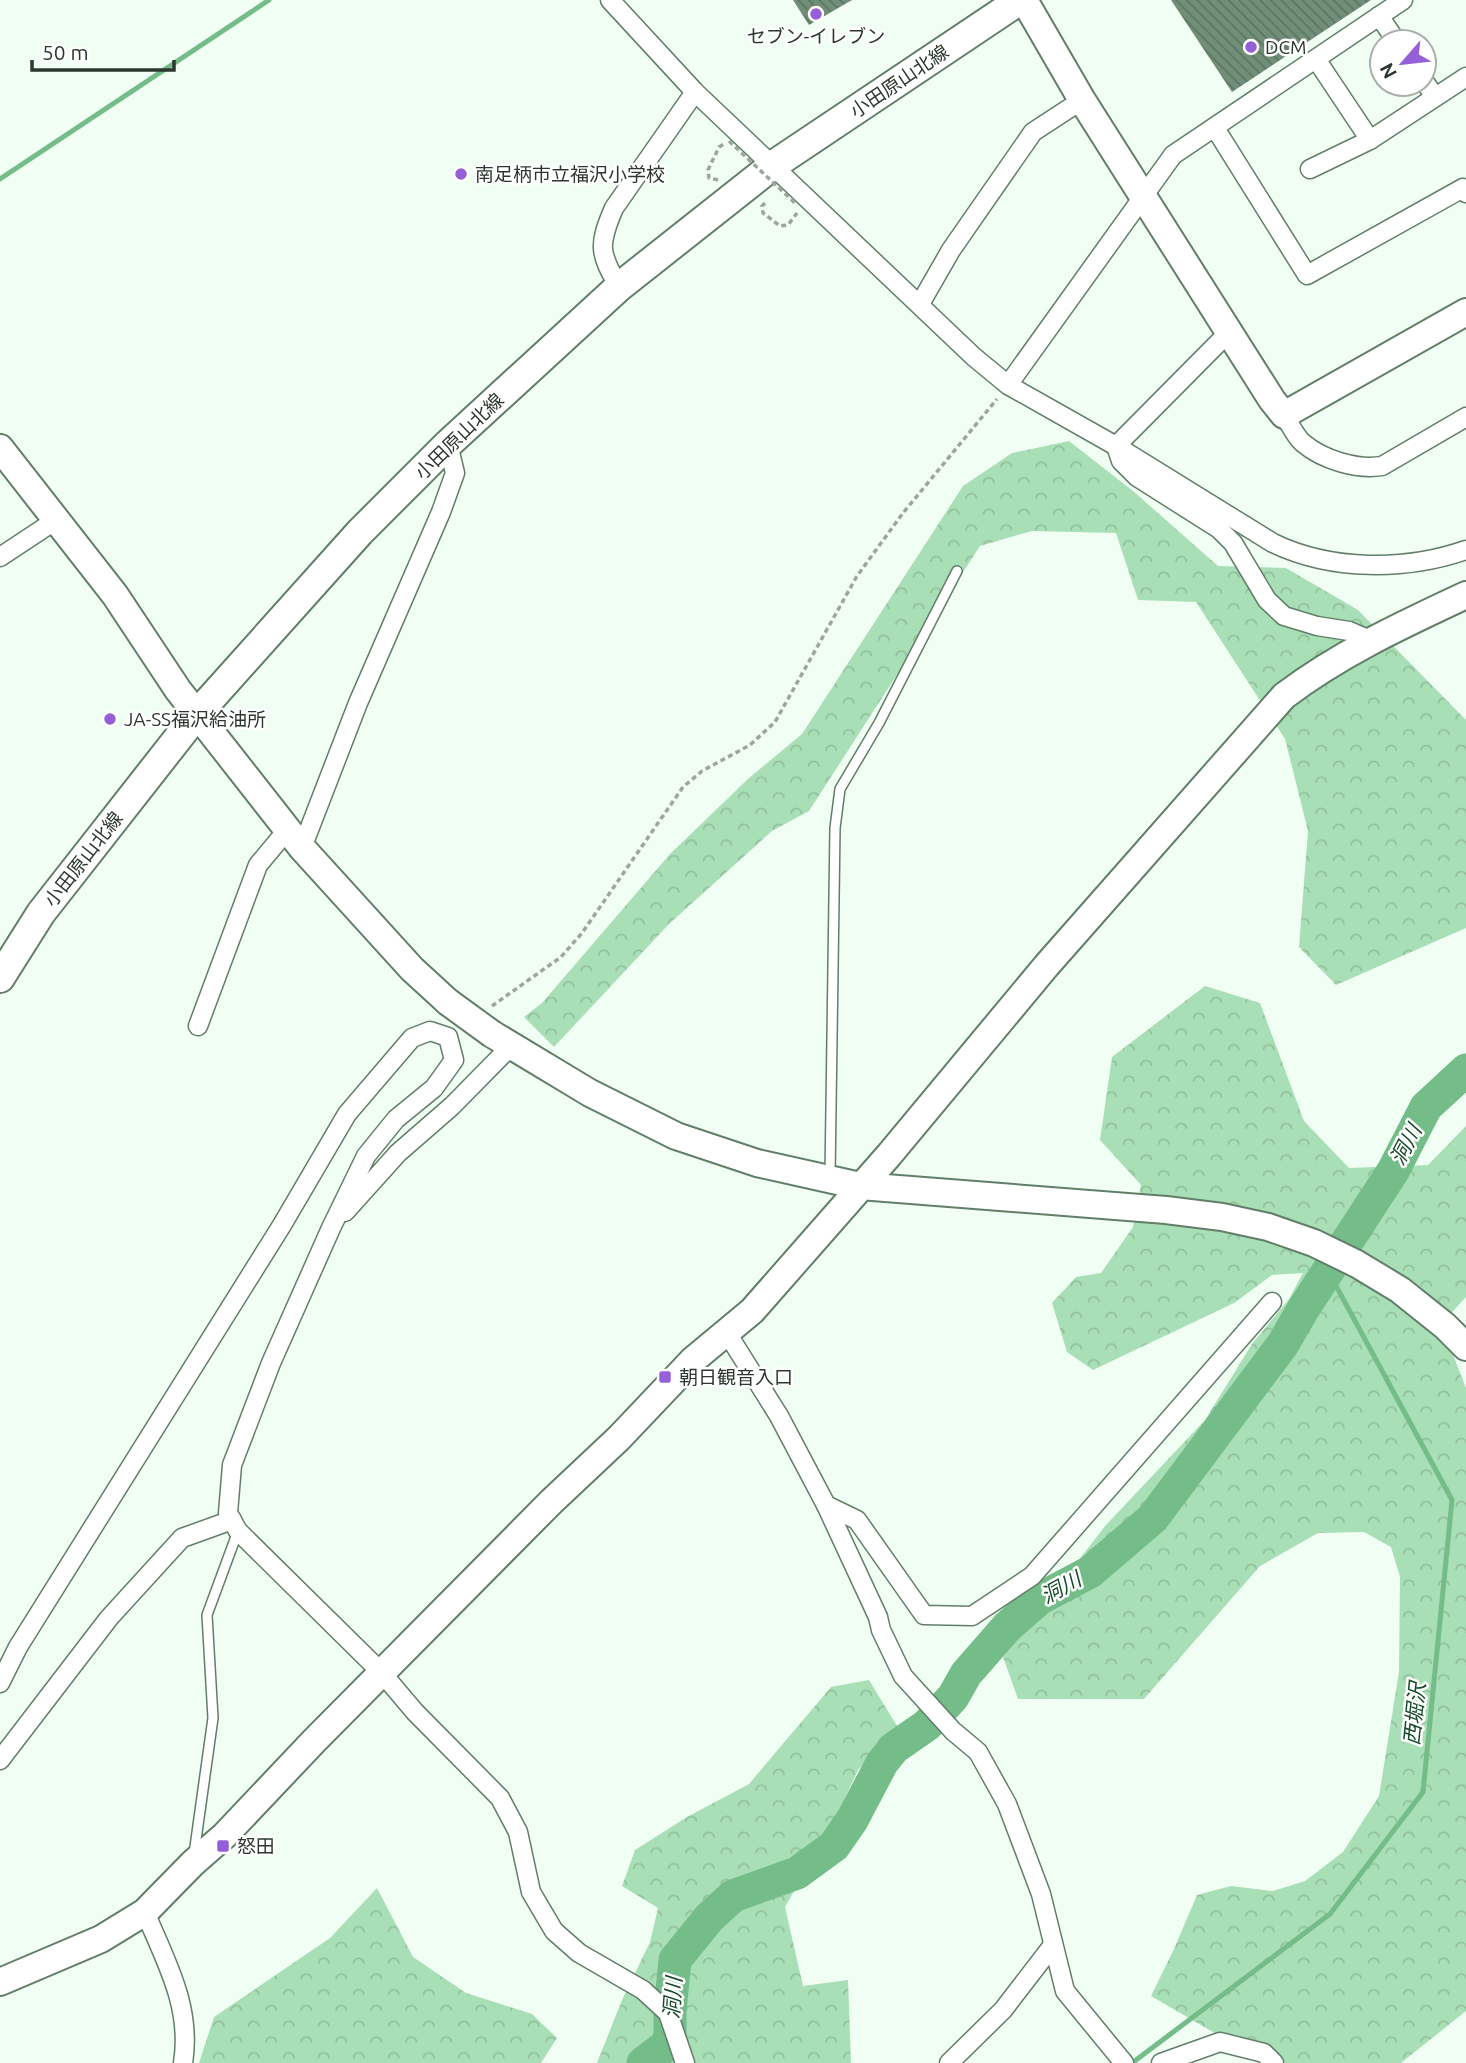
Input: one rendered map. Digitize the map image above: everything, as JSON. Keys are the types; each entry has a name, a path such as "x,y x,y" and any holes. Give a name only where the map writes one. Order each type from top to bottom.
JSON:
{"main road":[{"name":"小田原山北線","path":"0,978 41,913 197,714 360,532 448,443 619,287 772,166 1022,0"}],"street":[{"path":"610,0 736,139 772,166 799,199 1008,385 1116,446 1273,543 1294,553 1321,561 1390,565 1445,557 1466,550"},
{"path":"1022,0 1082,100 1301,442 1323,456 1366,469 1382,466 1466,417"},
{"path":"1008,385 1173,155 1403,0"},
{"path":"1379,16 1387,28"},
{"path":"1317,59 1370,140"},
{"path":"1438,95 1466,77"},
{"path":"619,287 605,263 602,243 606,226 614,208 695,92"},
{"path":"1310,169 1370,140 1433,98"},
{"path":"920,304 951,250 1033,132 1082,100"},
{"path":"1215,128 1307,275 1463,188 1466,194"},
{"path":"1284,415 1466,312"},
{"path":"1116,446 1230,331"},
{"path":"198,1026 258,865 295,839 441,512 455,473 448,443"},
{"path":"1116,446 1121,461 1138,477 1219,529 1233,543 1267,600 1284,616 1317,626 1349,631 1370,640"},
{"path":"0,448 115,595 176,688 295,839 412,969 448,1002 497,1030 590,1093 676,1136 757,1163 860,1186 1166,1210 1256,1224 1314,1243 1357,1264 1400,1290 1445,1326 1466,1348"},
{"path":"0,557 56,520"},
{"path":"0,1982 101,1939 145,1912 225,1835 693,1360 752,1311 889,1155 1046,965 1284,696 1309,677 1370,640 1466,595"},
{"path":"331,1228 398,1153 452,1106 497,1030"},
{"path":"0,1683 18,1647 282,1225 346,1114 412,1038 430,1031 447,1037 454,1060 434,1088 396,1119 366,1156 331,1228 271,1363 232,1465 228,1513 235,1525 382,1673 415,1712 500,1798 518,1832 531,1892 554,1931 579,1953 643,1990 668,2013 685,2063"},
{"path":"826,1505 857,1520 924,1615 972,1616 1032,1576 1272,1302"},
{"path":"727,1334 779,1416 826,1505 903,1676 953,1731 978,1752 1007,1804 1041,1894 1065,1991 1124,2063"},
{"path":"0,1760 108,1618 182,1538 235,1525"},
{"path":"145,1912 181,1997 187,2041 183,2063"},
{"path":"949,2063 1003,2010 1053,1945"},
{"path":"1161,2063 1220,2042 1264,2053 1274,2063"}],"lane":[{"path":"830,1179 835,828 840,789 879,723 957,570"},
{"path":"193,1863 214,1718 207,1615 235,1525"}],"path":[{"path":"736,139 740,156"},
{"path":"719,181 709,178 708,170 719,146 736,139"},
{"path":"736,139 799,199"},
{"path":"774,196 799,199"},
{"path":"768,201 762,206 763,213 780,226 788,225 797,213 799,199"},
{"path":"497,1030 575,941 683,787 702,771 750,745 775,722 857,576 904,513 1008,385"}],"green space":[{"path":"1069,441 1133,491 1218,566 1286,568 1358,610 1466,720 1466,928 1336,985 1299,947 1308,831 1285,739 1196,602 1138,600 1116,533 1032,531 980,546 809,811 772,831 669,924 554,1047 524,1017 542,1003 670,854 749,778 802,734 963,486 1012,453"},
{"path":"1205,986 1260,1003 1304,1121 1349,1168 1428,1165 1466,1126 1466,1297 1441,1324 1466,1388 1466,2011 1401,2063 1266,2063 1151,1996 1197,1895 1231,1886 1273,1891 1305,1881 1343,1852 1379,1796 1399,1672 1400,1577 1391,1547 1364,1532 1318,1533 1260,1566 1144,1699 1018,1699 1003,1657 1106,1525 1205,1420 1252,1344 1289,1299 1303,1273 1272,1275 1234,1303 1093,1370 1067,1352 1052,1303 1076,1277 1101,1273 1133,1227 1141,1185 1100,1140 1112,1057"},
{"path":"869,1680 897,1726 858,1770 835,1819 785,1907 803,1986 848,1980 851,2063 597,2063 622,2000 650,1942 658,1908 622,1886 635,1850 687,1817 749,1784 831,1687"},
{"path":"377,1888 413,1957 466,1993 532,2014 557,2038 541,2063 199,2063 214,2017 330,1938"}],"building":[{"name":"セブン-イレブン","path":"793,0 852,0 809,25"},
{"name":"DCM","path":"1171,0 1371,0 1232,92"}],"waterway":[{"path":"0,179 269,0"},
{"name":"洞川","path":"643,2063 670,2039 675,1960 709,1918 733,1896 797,1873 834,1846 852,1820 882,1763 894,1748 927,1725 953,1697 966,1674 1007,1627 1039,1599 1090,1572 1153,1518 1283,1344 1393,1171 1426,1107 1466,1070"},
{"name":"西堀沢","path":"1132,2063 1330,1914 1423,1792 1452,1500 1328,1271"}],"place":[{"name":"セブン-イレブン","path":"816,14"},
{"name":"DCM","path":"1251,47"},
{"name":"南足柄市立福沢小学校","path":"461,174"},
{"name":"JA-SS福沢給油所","path":"110,719"},
{"name":"朝日観音入口","path":"665,1377"},
{"name":"怒田","path":"223,1846"}]}
